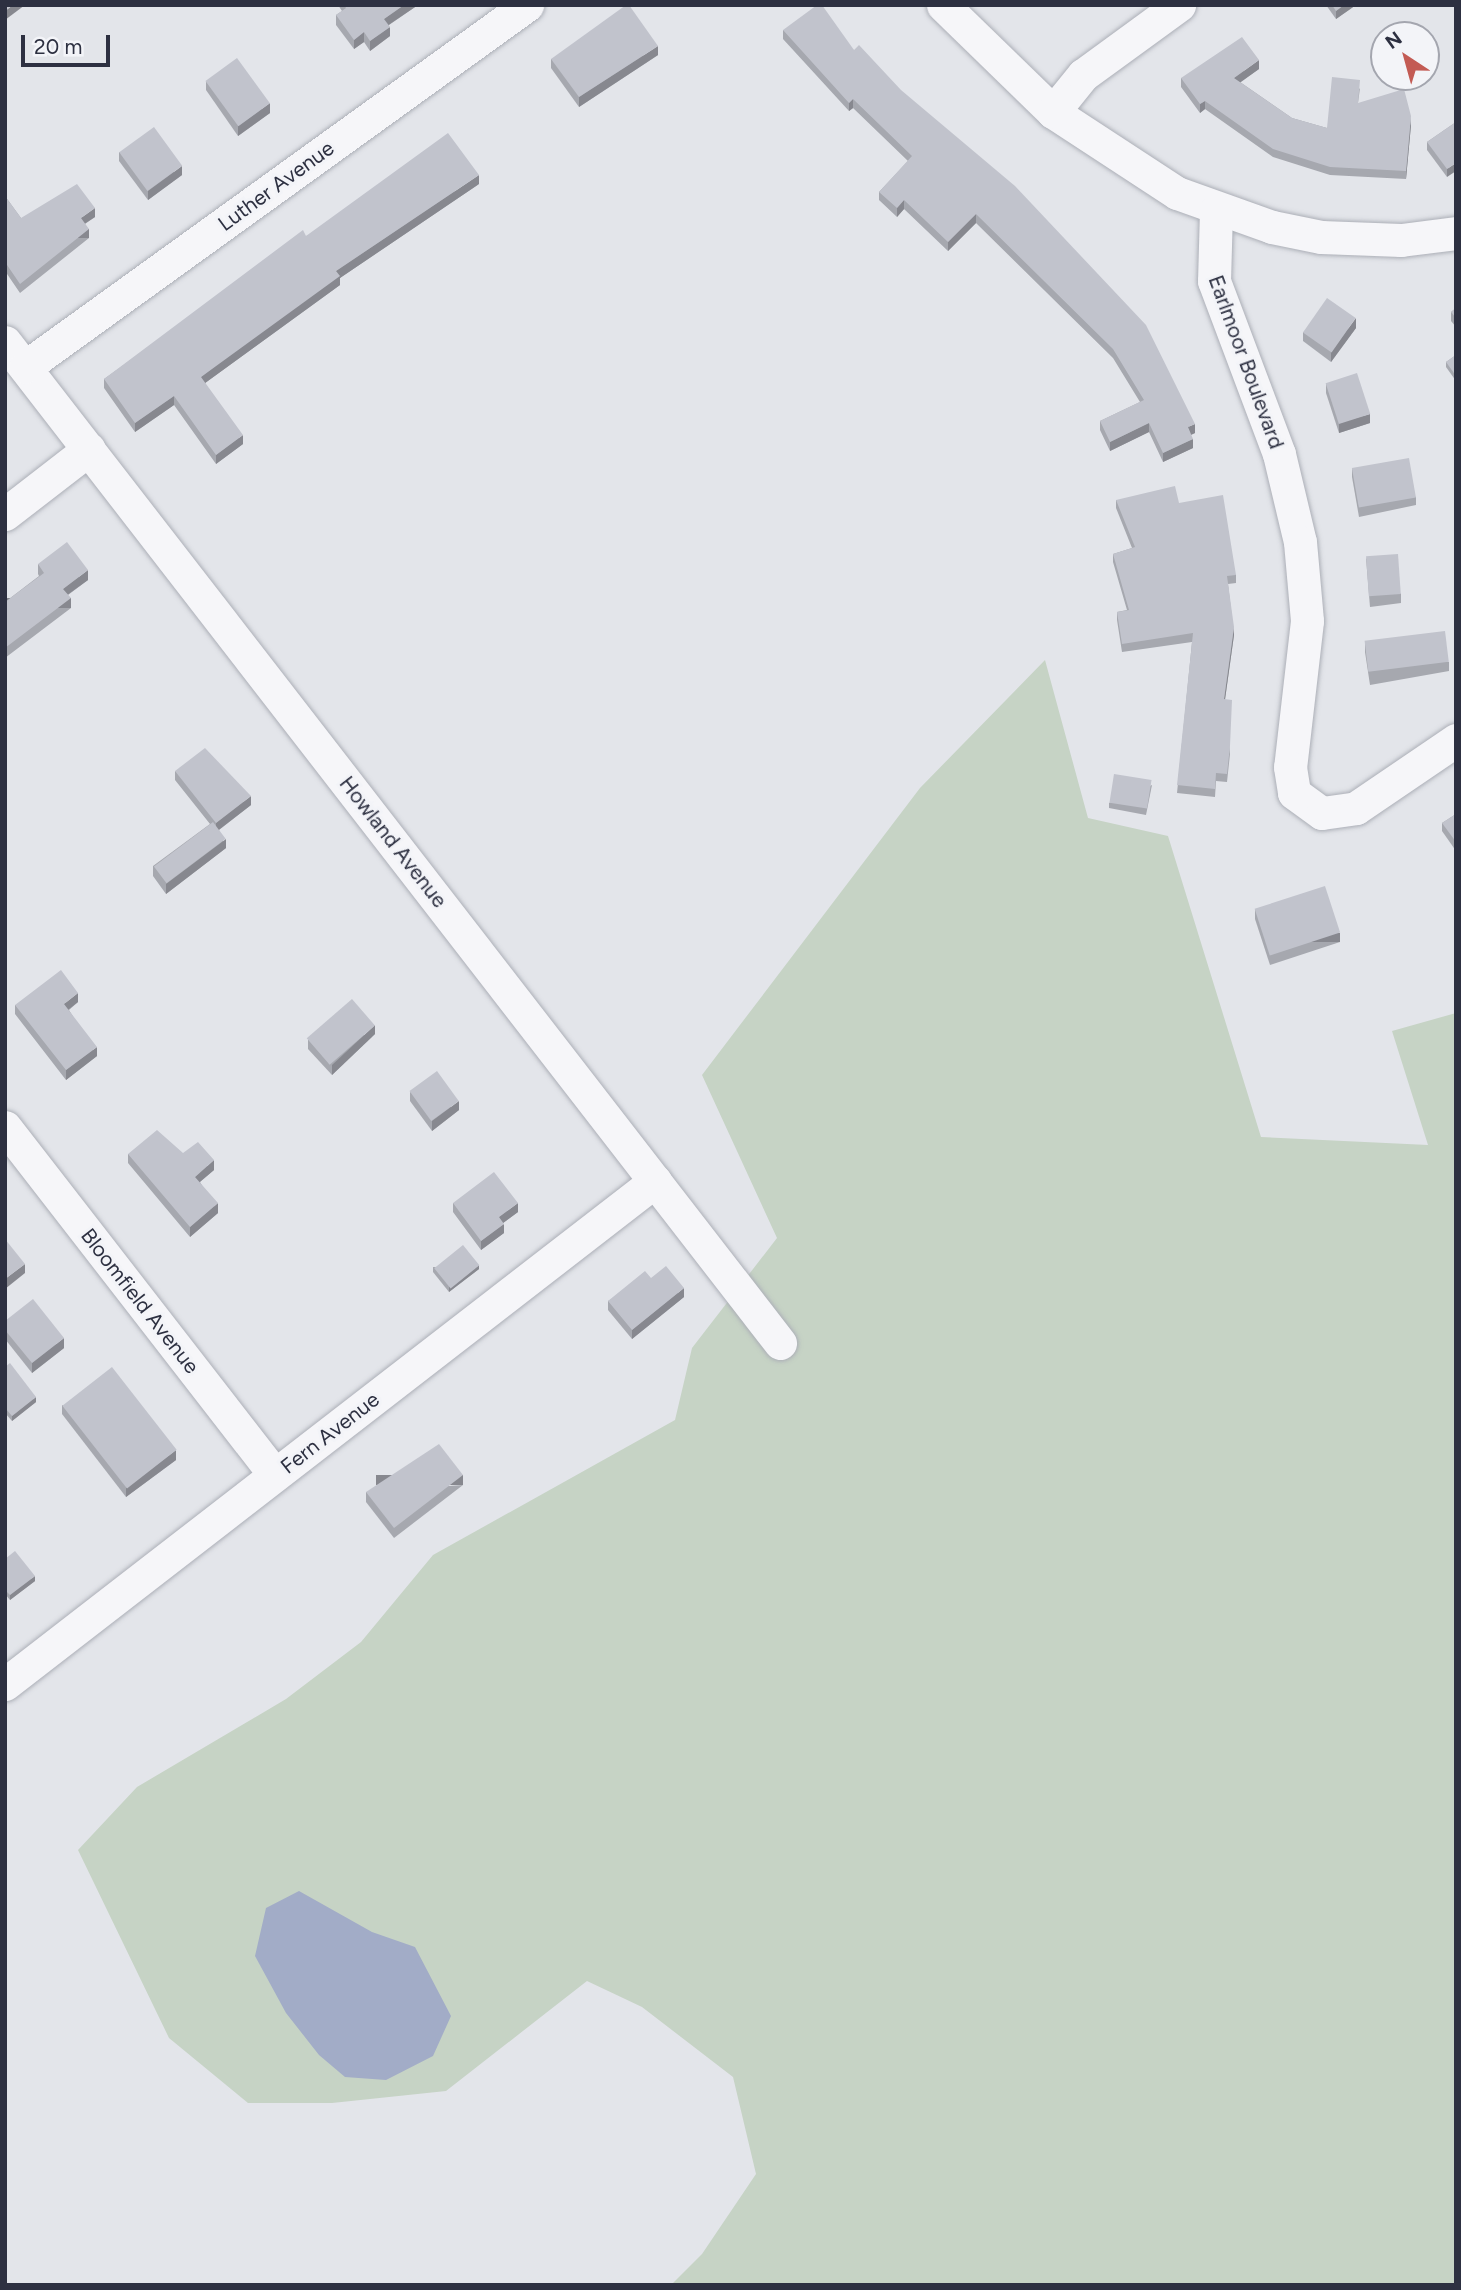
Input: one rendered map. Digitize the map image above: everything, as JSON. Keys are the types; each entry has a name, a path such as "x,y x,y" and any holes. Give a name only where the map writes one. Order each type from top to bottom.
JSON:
{"street":[{"name":"Luther Avenue","path":"15,354 527,5"},
{"path":"943,5 1053,112 1137,172 1216,210 1344,239 1456,233"},
{"path":"1053,112 1083,75 1179,5"},
{"name":"Earlmoor Boulevard","path":"1216,210 1214,281 1279,454 1300,542 1306,654 1289,776 1308,808 1332,814 1356,808 1456,740"},
{"name":"Howland Avenue","path":"15,354 780,1343"},
{"path":"5,514 89,449"},
{"name":"Bloomfield Avenue","path":"5,1127 275,1475"},
{"name":"Fern Avenue","path":"5,1684 655,1181"}],"green space":[{"path":"1045,660 1088,818 1168,836 1261,1137 1428,1145 1392,1031 1456,1013 1456,2285 671,2285 702,2254 756,2174 733,2077 642,2007 587,1981 446,2091 332,2103 248,2103 169,2038 78,1850 137,1787 286,1699 361,1642 433,1555 675,1420 692,1348 777,1238 702,1075 920,788"}],"water":[{"path":"299,1891 372,1932 415,1947 451,2016 433,2056 386,2080 345,2077 319,2055 286,2013 255,1956 266,1908"}],"building":[{"path":"344,5 404,5 384,19 390,27 370,41 364,32 354,40 336,15 346,8"},
{"path":"629,5 658,46 579,97 551,59"},
{"path":"817,5 822,5 854,50 859,45 901,90 1015,186 1146,325 1195,424 1188,427 1193,439 1163,453 1149,423 1110,442 1100,421 1144,400 1113,349 976,214 948,242 904,200 897,208 879,192 912,156 853,99 849,103 783,30"},
{"path":"1332,5 1344,5 1336,11"},
{"path":"1242,37 1259,60 1234,78 1292,118 1327,128 1332,77 1360,80 1358,103 1405,91 1411,116 1406,171 1330,167 1273,149 1205,101 1200,104 1181,78"},
{"path":"237,58 270,103 238,126 205,81"},
{"path":"1456,122 1456,163 1447,169 1427,142"},
{"path":"154,127 182,166 147,191 119,152"},
{"path":"448,133 479,175 336,271 340,276 201,377 243,435 216,455 174,396 135,423 104,379 303,230 306,236"},
{"path":"77,184 95,208 81,218 89,229 20,284 5,262 5,196 21,218"},
{"path":"1327,298 1356,318 1332,352 1303,332"},
{"path":"1456,355 1456,376 1446,362"},
{"path":"1357,373 1370,414 1339,424 1326,383"},
{"path":"1409,458 1416,497 1359,507 1352,468"},
{"path":"1175,486 1179,503 1223,495 1236,575 1227,576 1234,627 1224,699 1232,700 1230,746 1227,774 1216,773 1215,789 1177,785 1193,633 1122,644 1117,612 1129,610 1113,554 1135,547 1116,500"},
{"path":"67,542 88,570 63,589 71,598 5,648 5,602 44,573 38,564"},
{"path":"1398,554 1401,594 1369,596 1366,556"},
{"path":"1445,631 1449,662 1368,672 1365,641"},
{"path":"205,748 251,796 216,823 175,771"},
{"path":"1114,774 1152,780 1147,809 1109,803"},
{"path":"1456,814 1456,842 1442,823"},
{"path":"213,822 226,839 167,883 154,867"},
{"path":"1325,886 1340,933 1270,955 1255,909"},
{"path":"61,970 78,993 64,1004 97,1047 66,1070 15,1005"},
{"path":"352,999 375,1025 330,1065 307,1038"},
{"path":"437,1071 459,1101 431,1121 409,1091"},
{"path":"157,1130 183,1153 198,1142 214,1160 195,1177 218,1203 190,1227 128,1154"},
{"path":"494,1172 518,1203 499,1217 504,1224 481,1241 453,1203"},
{"path":"5,1239 25,1264 5,1279"},
{"path":"463,1245 479,1265 451,1288 434,1268"},
{"path":"666,1266 684,1288 632,1330 608,1301 645,1271 651,1278"},
{"path":"33,1299 64,1338 32,1363 5,1330 5,1321"},
{"path":"10,1363 36,1397 12,1416 5,1408 5,1367"},
{"path":"112,1367 177,1450 127,1489 62,1406"},
{"path":"439,1444 463,1475 394,1528 366,1492"},
{"path":"15,1551 35,1576 10,1595 5,1590 5,1559"}]}
